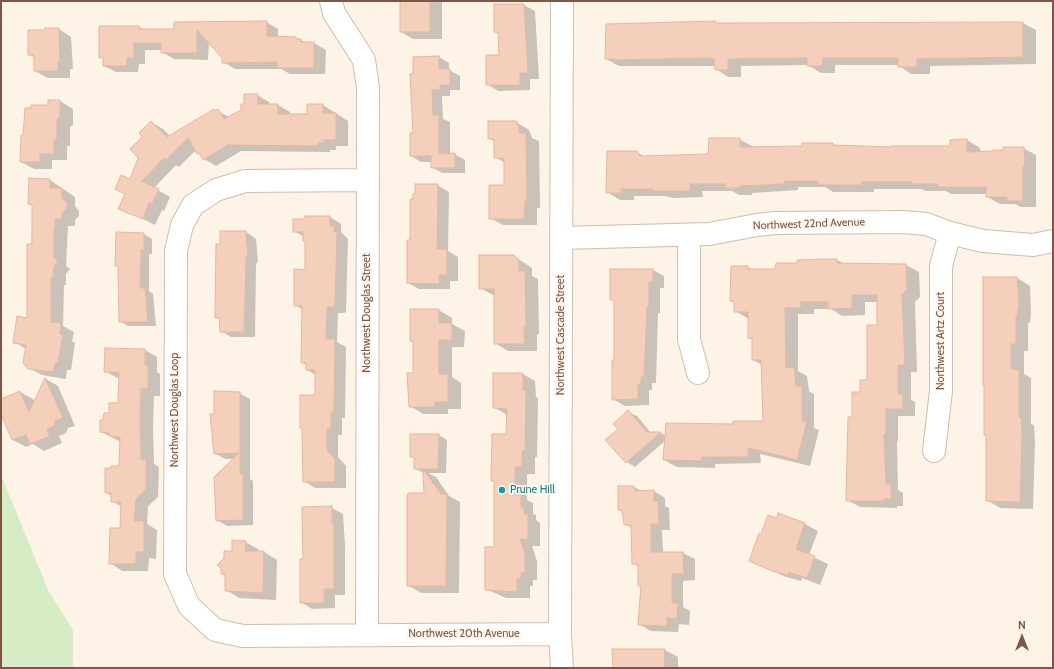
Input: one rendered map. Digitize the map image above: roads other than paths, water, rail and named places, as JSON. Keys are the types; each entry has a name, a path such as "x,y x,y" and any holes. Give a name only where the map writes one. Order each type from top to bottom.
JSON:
{"street":[{"name":"Northwest Douglas Street","path":"331,1 334,13 364,60 368,88 367,634"},
{"name":"Northwest Cascade Street","path":"562,1 560,634 562,668"},
{"name":"Northwest Douglas Loop","path":"367,180 245,181 216,190 194,205 182,225 176,252 175,574 189,606 215,630 243,636 367,634"},
{"name":"Northwest 22nd Avenue","path":"562,238 722,233 757,225 769,224 902,222 926,224 950,233 983,241 1034,245 1053,241"},
{"name":"Northwest Artz Court","path":"934,450 941,390 941,266 950,233"},
{"path":"689,235 689,340 698,373"},
{"name":"Northwest 20th Avenue","path":"367,634 560,634"}],"place":[{"name":"Prune Hill","path":"502,490"}]}
